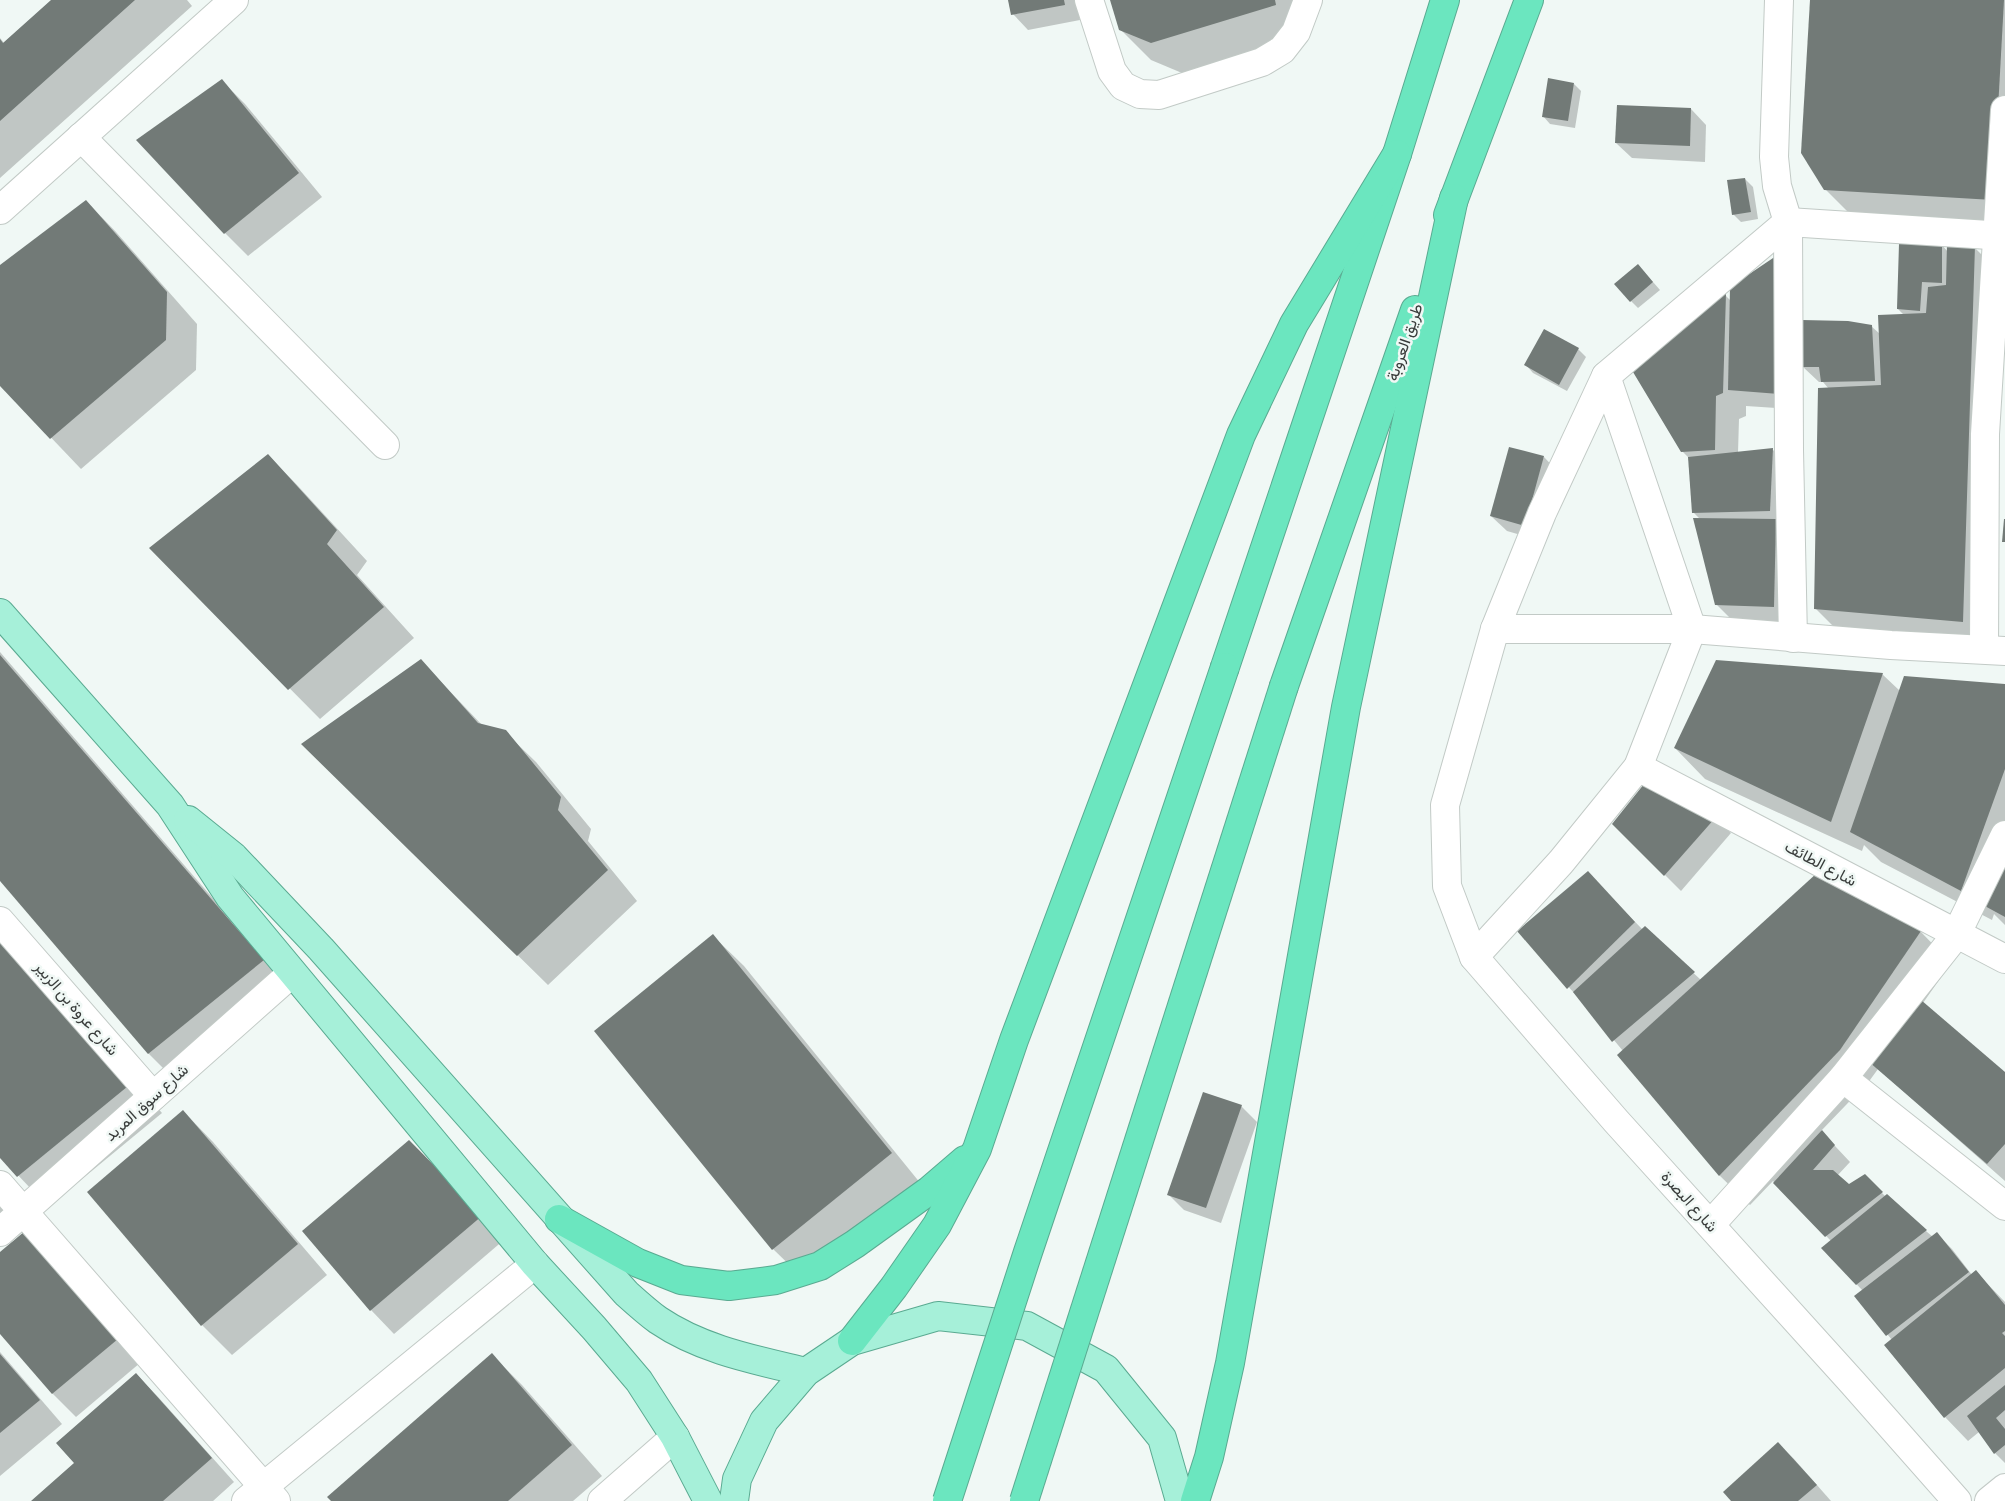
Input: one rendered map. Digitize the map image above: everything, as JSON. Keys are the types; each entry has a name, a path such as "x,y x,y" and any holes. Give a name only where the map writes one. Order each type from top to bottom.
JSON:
{"highway":[{"path":"947,1501 1028,1252 1397,154 1442,4"},
{"name":"طريق العروبة","path":"1024,1501 1284,686 1454,198 1530,6"},
{"path":"852,1341 938,1225 978,1149 1014,1040 1241,435 1294,324 1397,154"},
{"path":"1194,1501 1209,1457 1230,1363 1346,707 1454,198"},
{"path":"559,1219 638,1263 682,1280 729,1286 776,1280 820,1266 855,1244 930,1190 978,1149"}],"main road":[{"path":"0,613 170,805 230,897 535,1264 594,1328 639,1381 676,1437 708,1501"},
{"path":"170,805 234,857 256,879 321,949 626,1293 658,1320 697,1341 740,1356 806,1372"},
{"path":"734,1501 737,1479 764,1421 806,1372 852,1341 938,1316 1027,1326 1106,1369 1162,1438 1180,1501"}],"street":[{"path":"0,210 234,0"},
{"path":"1089,0 1112,71 1123,86 1140,94 1160,95 1262,62 1282,50 1296,32 1308,0"},
{"path":"1779,0 1774,157 1777,186 1788,222 1792,638"},
{"path":"1496,629 1692,629 1891,645 1994,650 1986,434 2001,236 2005,110"},
{"path":"81,137 385,445"},
{"path":"1474,957 1561,862 1638,766 1692,629 1606,376 1788,222 2001,236"},
{"name":"شارع البصرة","path":"1606,376 1542,513 1496,629 1445,804 1447,886 1474,957 1616,1121 1711,1224 1957,1501"},
{"name":"شارع الطائف","path":"1638,766 1956,935 2005,959"},
{"path":"1711,1224 1843,1078 1956,935 2005,835"},
{"name":"شارع عروة بن الزبير","path":"0,921 153,1096"},
{"name":"شارع سوق المربد","path":"0,1232 292,973"},
{"path":"1843,1078 2005,1206"},
{"path":"0,1185 262,1496 535,1264"},
{"path":"602,1501 676,1437"},
{"path":"1989,1501 2005,1488"}],"building":[{"path":"51,0 135,0 0,121 0,39 3,43"},
{"path":"1008,0 1064,0 1065,5 1011,15"},
{"path":"1110,0 1275,0 1276,5 1151,43 1119,30"},
{"path":"1810,0 2004,0 1993,200 1824,190 1801,153"},
{"path":"1548,78 1574,83 1568,121 1542,117"},
{"path":"222,79 299,173 224,234 136,140"},
{"path":"1617,105 1691,108 1690,146 1615,143"},
{"path":"1745,178 1751,212 1732,215 1727,180"},
{"path":"86,200 167,292 166,340 50,439 0,386 0,265"},
{"path":"1899,244 1942,244 1942,283 1922,282 1920,311 1897,309"},
{"path":"1947,244 1975,246 1963,622 1814,609 1818,388 1881,385 1878,315 1926,313 1928,287 1946,285"},
{"path":"1782,252 1779,394 1728,390 1730,287"},
{"path":"1638,264 1653,282 1630,302 1614,284"},
{"path":"1726,294 1723,393 1716,396 1715,450 1681,452 1630,367 1716,295"},
{"path":"1802,320 1848,321 1872,325 1875,381 1821,382 1819,367 1802,367"},
{"path":"1544,329 1579,348 1559,385 1524,365"},
{"path":"1509,447 1544,456 1525,526 1490,516"},
{"path":"1773,448 1770,511 1692,513 1688,457"},
{"path":"268,454 337,530 327,544 384,607 288,690 149,548"},
{"path":"1693,518 1776,519 1774,607 1715,605"},
{"path":"2004,519 2005,542 2002,542"},
{"path":"0,655 264,960 148,1054 0,881"},
{"path":"421,659 478,723 506,730 561,797 558,810 608,870 517,956 301,744"},
{"path":"1716,660 1883,673 1831,822 1674,748"},
{"path":"1904,676 2005,684 2005,769 1961,891 1850,832"},
{"path":"1648,779 1716,817 1664,876 1612,824"},
{"path":"2005,850 2005,917 1983,905"},
{"path":"1588,871 1635,922 1567,989 1517,931"},
{"path":"1817,873 1921,931 1840,1050 1719,1176 1617,1055"},
{"path":"1645,926 1695,972 1612,1042 1573,992"},
{"path":"0,929 133,1082 17,1177 0,1158"},
{"path":"713,934 892,1153 772,1250 594,1031"},
{"path":"1921,1000 2005,1072 2005,1144 1987,1164 1868,1061"},
{"path":"1203,1092 1242,1105 1206,1208 1167,1195"},
{"path":"183,1110 298,1244 201,1326 87,1192"},
{"path":"1822,1130 1835,1145 1813,1170 1833,1170 1849,1184 1865,1174 1883,1192 1825,1237 1773,1183"},
{"path":"409,1140 483,1215 370,1311 302,1231"},
{"path":"1887,1194 1927,1230 1856,1285 1821,1248"},
{"path":"25,1231 118,1339 52,1394 0,1334 0,1252"},
{"path":"1937,1232 1969,1272 1886,1336 1854,1296"},
{"path":"1976,1270 2005,1305 2005,1331 2002,1333 2005,1336 2005,1368 1944,1418 1884,1345"},
{"path":"492,1353 572,1445 508,1501 331,1501 327,1497"},
{"path":"0,1354 40,1400 0,1433"},
{"path":"136,1373 212,1458 163,1501 31,1501 74,1463 56,1443"},
{"path":"2005,1385 2005,1410 1996,1418 2005,1429 2005,1445 1994,1454 1967,1416"},
{"path":"1778,1442 1817,1485 1798,1501 1731,1501 1723,1492"}]}
